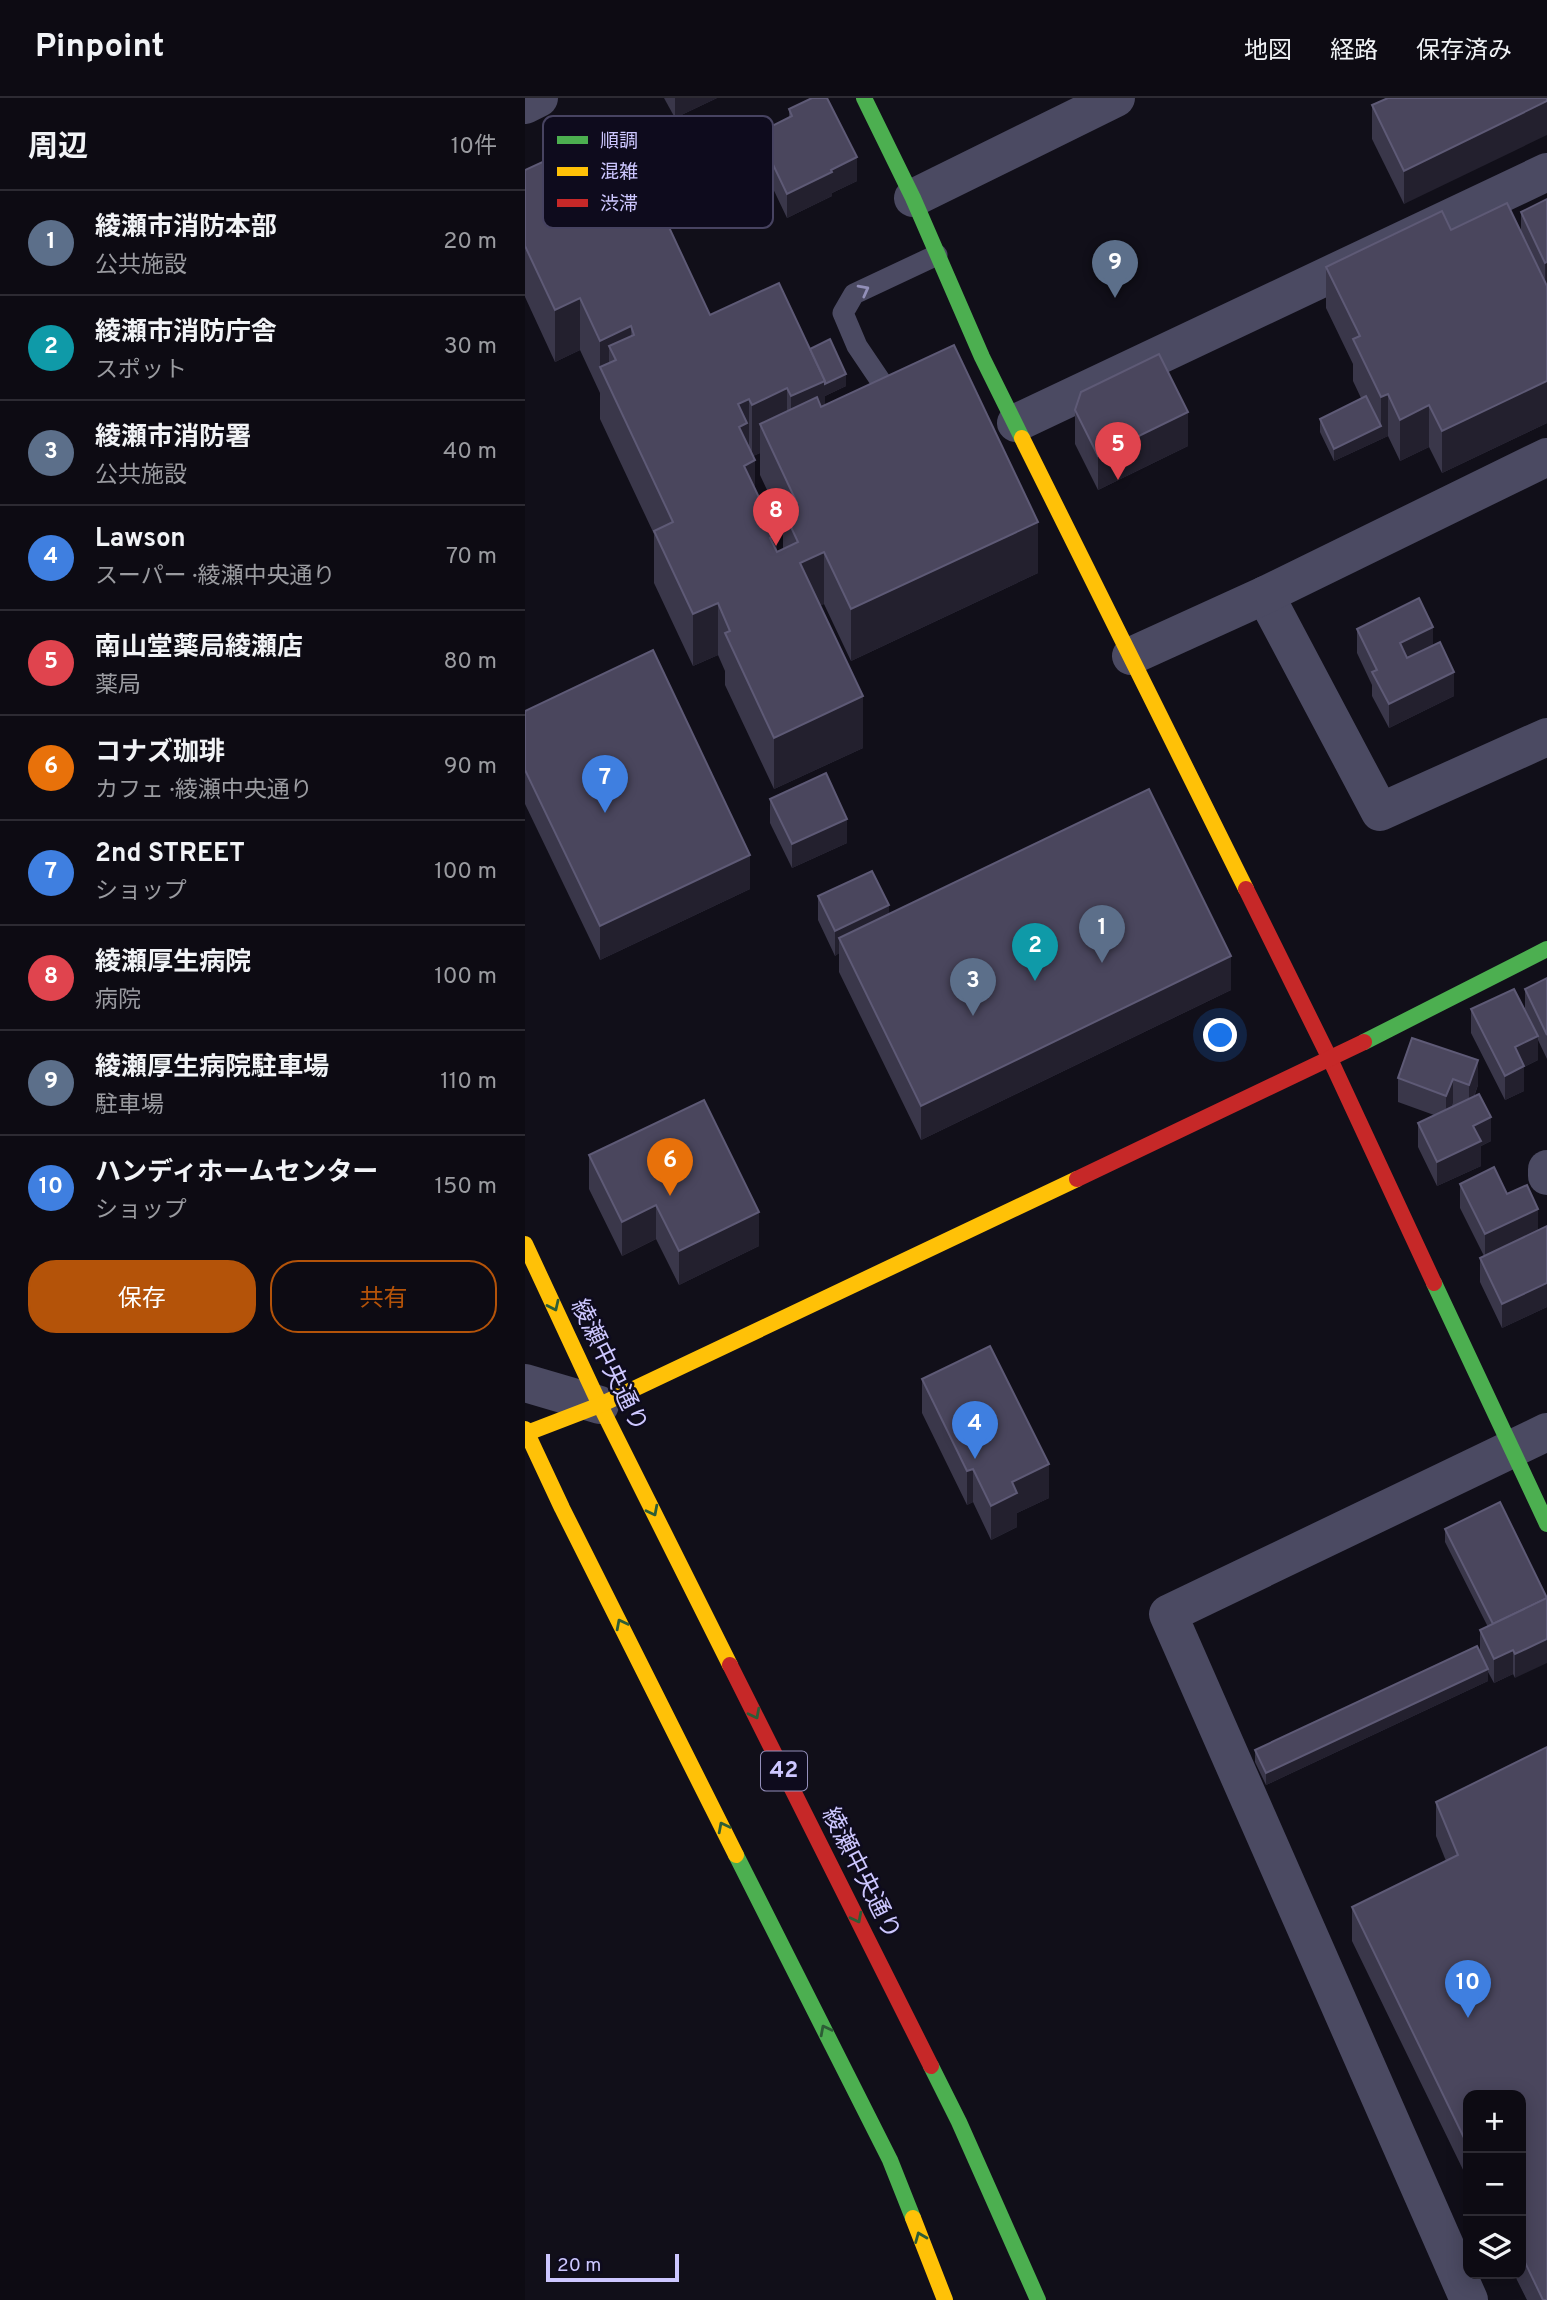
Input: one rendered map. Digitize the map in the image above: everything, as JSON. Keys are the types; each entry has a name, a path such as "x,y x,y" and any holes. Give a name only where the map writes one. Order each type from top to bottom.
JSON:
{"street":[{"path":"525,105 539,98"},
{"path":"864,98 913,198 982,357 1330,1059 1547,1524"},
{"path":"913,198 1117,98"},
{"path":"1016,423 1547,172"},
{"path":"1131,656 1265,595 1547,457"},
{"path":"1265,595 1380,811 1547,737"},
{"path":"946,2300 890,2160 562,1508 526,1431 600,1405 1330,1059 1547,949"},
{"path":"1547,1169 1547,1176"},
{"name":"綾瀬中央通り","path":"525,1244 600,1405 959,2122 1038,2300"},
{"path":"525,1383 600,1405"},
{"path":"1469,2300 1168,1615 1547,1432"}],"lane":[{"path":"925,384 887,389 857,346 843,313 854,294 937,255"},
{"path":"960,368 982,357"}],"building":[{"path":"812,98 827,98 857,157 787,194 773,165 773,126 792,116 789,109"},
{"path":"1388,98 1547,98 1547,101 1404,171 1372,105"},
{"path":"543,162 543,228 669,228 710,315 779,283 825,381 791,396 787,388 752,405 749,399 738,404 747,423 739,427 755,460 744,466 777,535 770,538 777,552 798,542 783,510 797,503 760,424 817,397 821,407 954,345 1038,522 851,609 824,552 800,563 863,696 774,738 725,633 730,631 718,603 693,614 654,531 673,522 600,367 616,360 609,346 634,335 631,326 600,341 580,298 555,310 525,246 525,170"},
{"path":"1547,199 1547,262 1545,263 1521,212"},
{"path":"1507,203 1547,286 1547,381 1442,431 1429,405 1400,420 1388,394 1381,397 1353,339 1360,336 1326,267 1442,211 1451,230"},
{"path":"830,339 846,374 825,384 810,349"},
{"path":"1159,354 1188,412 1098,456 1075,410 1081,392"},
{"path":"1366,396 1381,426 1334,449 1320,419"},
{"path":"1419,598 1433,627 1400,643 1407,658 1440,642 1454,672 1389,704 1372,672 1377,670 1357,629"},
{"path":"653,650 750,855 600,926 525,770 525,711"},
{"path":"826,773 847,819 792,844 770,799"},
{"path":"1149,789 1231,956 921,1106 839,938"},
{"path":"872,871 889,905 835,931 818,896"},
{"path":"1547,978 1547,1035 1525,989"},
{"path":"1514,989 1538,1036 1515,1047 1524,1066 1505,1076 1471,1009"},
{"path":"1412,1038 1478,1060 1469,1085 1453,1079 1446,1096 1398,1078"},
{"path":"1479,1094 1491,1117 1473,1126 1481,1141 1437,1162 1418,1123"},
{"path":"704,1100 759,1212 679,1251 656,1205 622,1222 589,1155"},
{"path":"1494,1167 1507,1194 1527,1185 1538,1209 1485,1234 1460,1184"},
{"path":"1547,1226 1547,1283 1502,1304 1480,1258"},
{"path":"990,1346 1049,1464 1012,1482 1017,1493 991,1506 973,1469 967,1471 922,1379"},
{"path":"1500,1502 1547,1598 1493,1624 1445,1529"},
{"path":"1547,1598 1547,1639 1515,1654 1513,1650 1494,1659 1480,1630"},
{"path":"1477,1646 1488,1669 1266,1773 1255,1750"},
{"path":"1547,1747 1547,2300 1543,2300 1526,2264 1526,2090 1463,2090 1463,2136 1352,1907 1458,1855 1436,1802"}],"traffic: fast":[{"path":"864,98 913,198 982,357 1022,438"},
{"path":"1364,1042 1547,949"},
{"path":"1434,1283 1547,1524"},
{"path":"736,1855 890,2160 913,2218"},
{"path":"931,2066 959,2122 1038,2300"}],"traffic: slow":[{"path":"1022,438 1246,889"},
{"path":"527,1433 600,1405 1077,1179"},
{"path":"525,1244 600,1405 730,1665"},
{"path":"525,1429 736,1855"},
{"path":"913,2218 945,2300"}],"traffic: jam":[{"path":"1246,889 1330,1059 1434,1283"},
{"path":"1077,1179 1364,1042"},
{"path":"730,1665 931,2066"}],"place":[{"name":"綾瀬厚生病院駐車場","path":"1115,298"},
{"name":"南山堂薬局綾瀬店","path":"1118,480"},
{"name":"綾瀬厚生病院","path":"776,546"},
{"name":"2nd STREET","path":"605,813"},
{"name":"綾瀬市消防本部","path":"1102,963"},
{"name":"綾瀬市消防庁舎","path":"1035,981"},
{"name":"綾瀬市消防署","path":"973,1016"},
{"name":"コナズ珈琲","path":"670,1196"},
{"name":"Lawson","path":"975,1459"},
{"name":"ハンディホームセンター","path":"1468,2018"}]}
